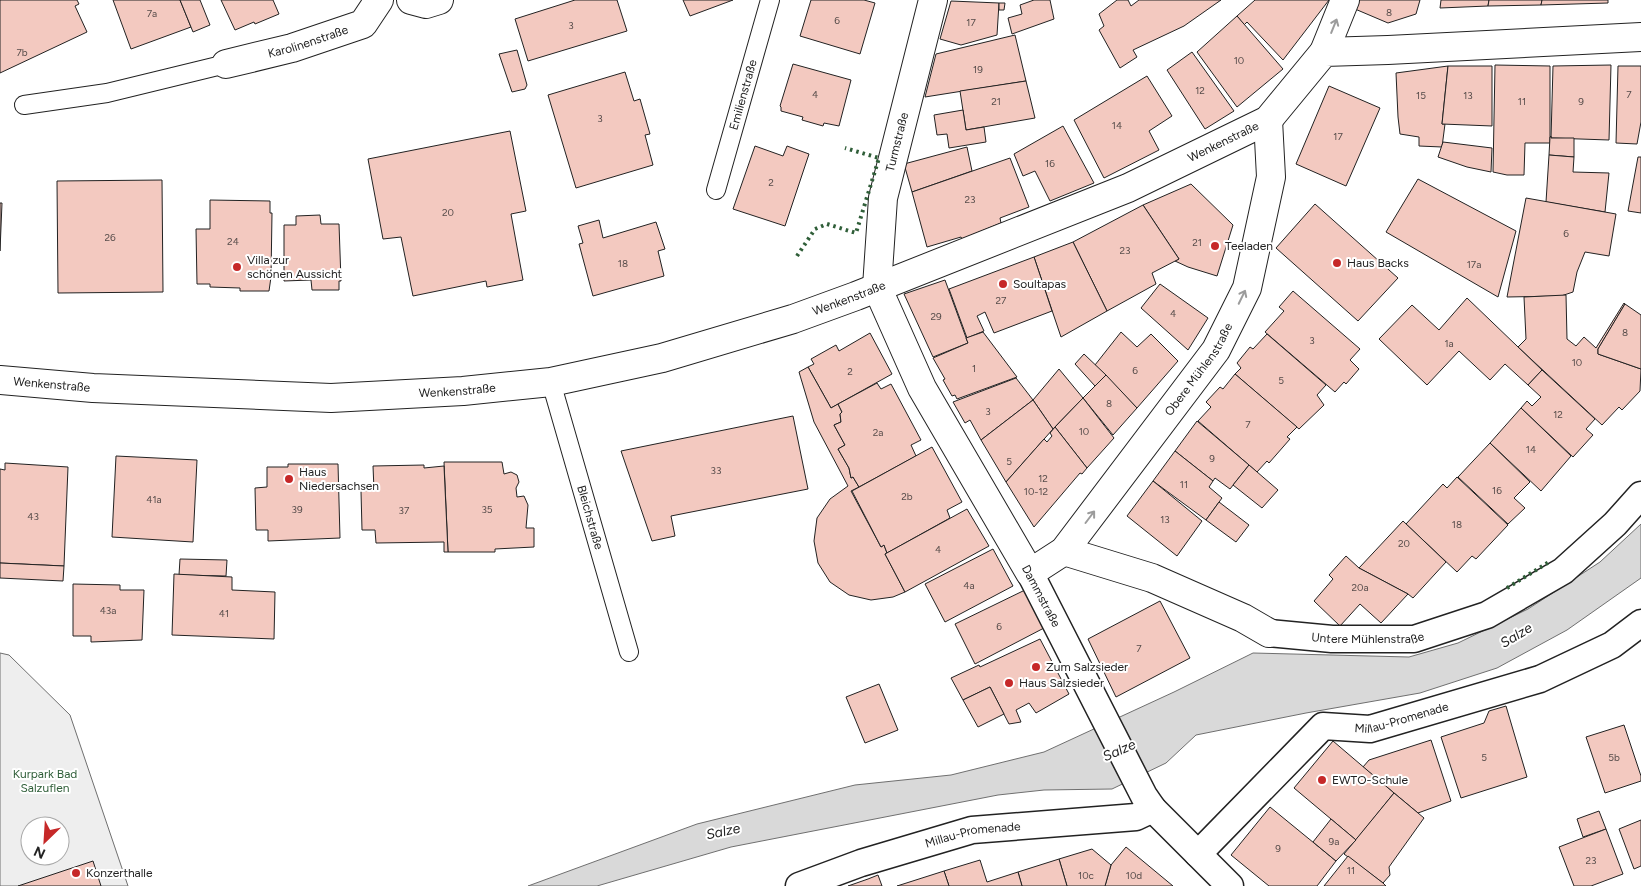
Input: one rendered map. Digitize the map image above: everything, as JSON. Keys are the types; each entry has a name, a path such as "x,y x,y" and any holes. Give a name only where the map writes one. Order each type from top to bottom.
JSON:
{"street":[{"name":"Karolinenstraße","path":"226,64 292,48 362,24 379,0"},
{"path":"411,0 426,4 439,0"},
{"name":"Turmstraße","path":"877,287 883,198 933,0"},
{"name":"Wenkenstraße","path":"0,380 93,388 331,398 463,391 551,382 662,358 793,319 877,287 1128,188 1268,120 1324,52 1345,0"},
{"path":"1324,52 1641,37"},
{"name":"Obere Mühlenstraße","path":"1030,573 1064,551 1216,350 1246,288 1271,177 1268,120"},
{"name":"Dammstraße","path":"877,287 922,388 1030,573 1136,782 1153,809 1198,854 1224,884"},
{"name":"Untere Mühlenstraße","path":"1064,551 1152,578 1243,618 1269,633 1332,639 1414,640 1488,615 1563,572 1614,524 1641,495"},
{"name":"Millau-Promenade","path":"1198,854 1323,726 1370,729 1540,679 1612,645 1641,624"},
{"name":"Millau-Promenade","path":"799,886 861,863 972,830 1136,817 1153,809"}],"lane":[{"name":"Emilienstraße","path":"716,190 770,0"},
{"path":"24,105 108,94 226,64"},
{"name":"Bleichstraße","path":"551,382 629,652"}],"green space":[{"name":"Kurpark Bad Salzuflen","path":"0,653 9,655 70,715 128,886 0,886"}],"water":[{"name":"Salze","path":"1641,524 1641,578 1567,630 1497,668 1420,693 1196,735 1166,763 1112,789 1044,790 998,795 731,847 597,886 528,886 697,824 855,785 951,775 1044,752 1253,653 1409,657 1458,643 1528,609 1600,562"}],"building":[{"path":"0,0 77,0 79,4 75,6 87,32 0,73"},
{"path":"113,0 180,0 191,27 131,49"},
{"path":"180,0 200,0 210,25 193,32"},
{"path":"221,0 273,0 279,14 235,30"},
{"path":"575,0 617,0 627,31 528,61 515,19"},
{"path":"683,0 733,0 690,16"},
{"path":"811,0 864,0 875,3 860,54 800,36"},
{"path":"1034,0 1050,0 1054,19 1012,34 1008,18 1022,14 1020,5"},
{"path":"1117,0 1128,0 1131,6 1139,0 1221,0 1184,26 1133,50 1137,57 1120,68 1099,30 1104,26 1099,14"},
{"path":"1255,0 1329,0 1283,60 1247,22 1244,25 1237,16"},
{"path":"1359,0 1420,0 1416,14 1388,23 1355,9"},
{"path":"1441,0 1489,0 1488,6 1440,8"},
{"path":"1489,0 1542,0 1541,5 1488,6"},
{"path":"1542,0 1608,0 1608,3 1541,5"},
{"path":"951,1 999,3 997,35 961,45 940,39"},
{"path":"999,3 1005,3 1004,10 999,10"},
{"path":"1237,16 1283,69 1237,107 1197,52"},
{"path":"1015,35 1026,81 925,97 936,54"},
{"path":"517,50 527,85 525,89 512,92 499,54"},
{"path":"1192,52 1234,111 1205,129 1167,70"},
{"path":"793,64 851,80 839,126 824,123 823,126 802,120 803,117 781,111 780,106"},
{"path":"1495,65 1550,66 1550,143 1525,143 1524,175 1507,175 1493,172"},
{"path":"1611,65 1609,140 1551,138 1553,66"},
{"path":"1448,66 1442,124 1445,124 1442,147 1419,146 1419,137 1400,134 1396,73"},
{"path":"1448,66 1492,66 1492,126 1442,124"},
{"path":"1618,66 1641,66 1641,122 1637,144 1616,143"},
{"path":"625,72 634,101 640,99 650,134 645,135 653,165 576,188 548,95"},
{"path":"1147,76 1172,116 1149,131 1159,150 1104,178 1074,120"},
{"path":"1026,81 1035,118 966,130 960,91"},
{"path":"1329,86 1380,108 1346,186 1296,164"},
{"path":"963,110 966,130 984,127 986,142 949,148 947,134 937,135 934,115"},
{"path":"1063,126 1094,183 1050,201 1035,171 1023,176 1014,154"},
{"path":"510,131 526,211 511,214 523,280 487,287 486,281 413,296 401,237 383,239 368,159"},
{"path":"1551,136 1551,138 1574,138 1574,157 1549,155"},
{"path":"1443,142 1492,148 1491,172 1467,167 1438,157"},
{"path":"755,146 783,156 787,146 809,154 785,226 733,209"},
{"path":"967,147 972,171 912,192 904,164"},
{"path":"1549,155 1574,157 1573,172 1609,173 1605,212 1546,202"},
{"path":"1638,157 1641,157 1641,213 1628,211"},
{"path":"1010,158 1029,207 1000,218 1001,223 962,239 961,237 927,247 912,192"},
{"path":"1418,179 1516,231 1498,297 1386,232"},
{"path":"162,180 163,292 58,293 57,181"},
{"path":"1191,184 1233,225 1217,276 1175,261 1179,259 1143,205"},
{"path":"1526,198 1616,214 1609,256 1585,252 1577,272 1573,292 1561,296 1507,297"},
{"path":"210,200 270,201 270,213 272,213 269,291 240,291 240,288 210,287 210,284 197,284 196,229 210,229"},
{"path":"0,203 2,203 0,251"},
{"name":"Haus Backs","path":"1315,204 1398,278 1358,321 1276,248"},
{"path":"1143,205 1179,259 1152,273 1156,284 1107,311 1073,242"},
{"path":"320,215 321,224 339,224 341,281 339,281 339,290 312,290 311,280 284,281 284,225 296,225 296,216"},
{"path":"599,220 603,238 656,222 665,249 658,251 664,276 593,296 579,244 583,243 578,226"},
{"path":"1073,242 1107,311 1061,337 1034,257"},
{"path":"1034,257 1052,311 994,333 985,312 977,316 984,331 967,338 949,289"},
{"path":"945,280 968,343 933,357 904,294"},
{"path":"1160,284 1208,318 1188,350 1141,308"},
{"path":"1293,291 1360,349 1350,360 1359,369 1346,384 1344,382 1335,392 1265,332 1284,311 1279,307"},
{"path":"1566,295 1567,339 1576,346 1584,337 1596,348 1625,304 1598,349 1598,354 1641,369 1640,391 1622,410 1619,407 1602,425 1518,347 1526,339 1524,297"},
{"path":"1467,298 1542,370 1528,385 1505,364 1490,380 1459,351 1427,385 1379,339 1412,305 1439,330"},
{"path":"1625,304 1641,315 1641,369 1598,354 1598,349"},
{"path":"983,332 1017,377 957,399 955,395 952,396 933,358 968,343 966,338"},
{"path":"1121,332 1137,347 1151,334 1178,361 1137,408 1095,365"},
{"path":"870,333 892,374 831,408 808,367 814,364 811,359 836,345 839,351"},
{"path":"1267,334 1326,385 1317,395 1324,405 1299,429 1235,374 1241,368 1237,363 1250,347 1253,349"},
{"path":"1084,354 1106,375 1095,386 1075,364"},
{"path":"808,367 831,408 838,404 842,412 840,414 841,422 834,425 845,445 838,449 849,468 851,478 853,477 859,487 851,491 881,547 884,545 887,553 885,554 905,592 893,597 871,600 849,595 830,582 818,563 814,541 817,518 830,499 848,486 814,422 799,372"},
{"path":"1059,369 1083,398 1053,429 1033,400"},
{"path":"1542,370 1595,419 1586,429 1593,435 1573,457 1521,408 1527,401 1532,406 1541,397 1528,385"},
{"path":"1235,374 1297,427 1287,437 1290,439 1269,463 1267,461 1257,472 1198,421 1211,407 1206,402 1220,387 1223,389"},
{"path":"1106,375 1137,408 1113,435 1083,398"},
{"path":"1016,378 1033,400 981,440 970,420 965,423 953,402"},
{"path":"877,383 881,389 891,384 921,440 911,445 916,456 859,487 853,477 851,478 849,468 838,449 845,445 834,425 841,422 840,414 842,412 838,404"},
{"path":"1083,398 1114,438 1087,468 1055,427"},
{"path":"1033,400 1053,429 1006,482 981,440"},
{"path":"1521,408 1571,456 1541,491 1490,443"},
{"path":"793,416 808,489 671,516 675,536 652,541 621,451"},
{"path":"1197,421 1249,465 1230,489 1215,478 1213,481 1175,451"},
{"path":"1055,427 1087,468 1082,474 1080,473 1034,527 1006,482 1044,439 1047,442 1052,436 1050,433"},
{"path":"1490,443 1530,482 1514,498 1525,508 1508,524 1458,477"},
{"path":"932,447 962,502 947,510 950,518 887,553 884,545 881,547 852,491"},
{"path":"1175,451 1213,481 1209,487 1222,498 1206,520 1153,481"},
{"path":"116,456 197,460 193,542 112,537"},
{"path":"444,462 502,462 504,474 511,472 517,475 519,482 516,488 517,497 524,496 528,505 526,528 534,528 534,547 495,549 495,552 448,552"},
{"path":"5,463 68,467 64,566 0,563 0,469 5,470"},
{"path":"288,464 338,464 340,538 268,541 268,530 256,530 255,488 267,487 267,467 288,467"},
{"path":"424,465 424,468 444,466 448,552 444,552 444,542 376,543 375,530 362,530 361,491 374,490 373,466"},
{"path":"1249,465 1278,490 1262,508 1233,485"},
{"path":"1457,477 1508,525 1476,559 1472,556 1457,572 1406,524 1443,484 1447,488"},
{"path":"1153,481 1202,521 1177,556 1127,516"},
{"path":"1219,502 1249,525 1236,542 1206,520"},
{"path":"967,509 989,546 905,592 885,554"},
{"path":"1403,521 1446,562 1413,598 1359,568"},
{"path":"993,549 1013,586 945,622 925,584"},
{"path":"1346,556 1359,568 1408,594 1381,623 1360,604 1340,626 1314,601 1333,579 1329,575"},
{"path":"180,559 227,560 226,576 179,575"},
{"path":"0,563 64,566 63,581 0,578"},
{"path":"174,574 232,577 232,590 275,592 274,639 172,635"},
{"path":"73,584 120,585 120,590 144,590 142,640 91,642 91,636 73,636"},
{"path":"1025,590 1044,628 975,664 955,624"},
{"path":"1160,601 1190,658 1116,697 1088,639"},
{"name":"Haus Salzsieder","path":"1040,639 1069,694 1036,713 1029,703 1016,710 1021,722 1009,724 990,687 963,700 951,678 979,665 980,667"},
{"path":"879,684 898,730 865,743 846,697"},
{"path":"990,687 1004,714 978,727 963,700"},
{"path":"1506,706 1527,777 1461,798 1441,737 1484,723 1489,711"},
{"path":"1624,725 1641,781 1605,793 1586,737"},
{"path":"1431,740 1451,801 1418,813 1363,767 1369,760"},
{"path":"1333,741 1394,793 1356,840 1294,788"},
{"path":"1394,793 1424,818 1389,867 1390,875 1383,883 1344,854"},
{"path":"1270,807 1336,861 1317,886 1269,886 1231,855"},
{"path":"1599,811 1606,829 1583,837 1577,819"},
{"path":"1331,819 1356,840 1336,861 1313,842"},
{"path":"1641,820 1641,866 1634,869 1619,829"},
{"path":"1606,829 1623,874 1591,886 1574,886 1559,847"},
{"path":"1126,847 1173,886 1105,886 1111,865"},
{"path":"1092,849 1111,865 1105,886 1067,886 1059,859"},
{"path":"1348,856 1383,883 1386,886 1324,886"},
{"path":"1059,859 1067,886 1022,886 1018,872"},
{"path":"980,860 987,882 1018,872 1022,886 949,886 944,871"},
{"name":"Konzerthalle","path":"93,861 101,886 18,886"},
{"path":"944,871 949,886 897,886"},
{"path":"878,875 882,886 848,886 868,879"}],"hedge":[{"path":"797,256 815,229 827,224 856,233 879,158 845,148"},
{"path":"1507,588 1549,562"}],"place":[{"name":"Teeladen","path":"1215,246"},
{"name":"Haus Backs","path":"1337,263"},
{"name":"Villa zur schönen Aussicht","path":"237,267"},
{"name":"Soultapas","path":"1003,284"},
{"name":"Haus Niedersachsen","path":"289,479"},
{"name":"Zum Salzsieder","path":"1036,667"},
{"name":"Haus Salzsieder","path":"1009,683"},
{"name":"EWTO-Schule","path":"1322,780"},
{"name":"Konzerthalle","path":"76,873"}]}
